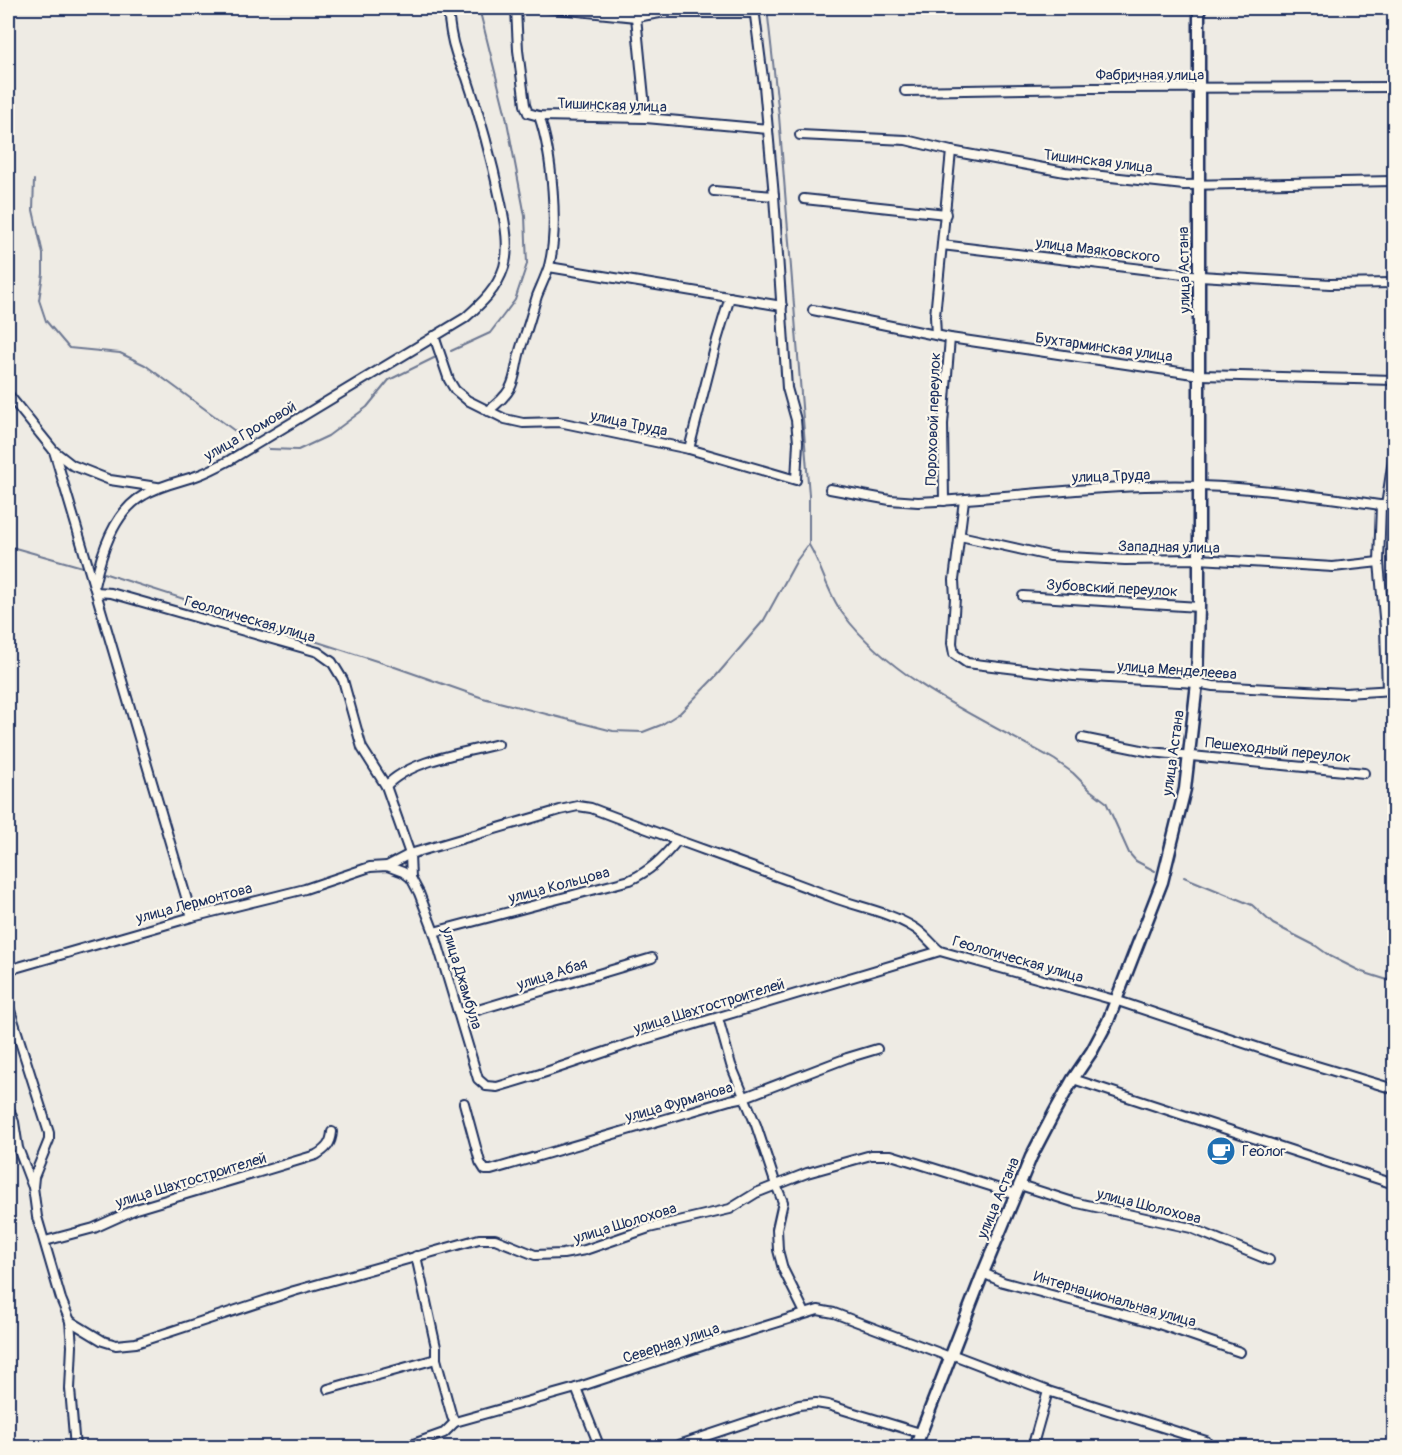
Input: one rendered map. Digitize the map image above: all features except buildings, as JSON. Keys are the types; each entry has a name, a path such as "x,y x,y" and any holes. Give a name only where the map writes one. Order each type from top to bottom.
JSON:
{"street":[{"name":"улица Громовой","path":"95,589 104,549 121,517 141,496 159,487 198,476 230,460 465,318 485,301 497,283 504,266 506,252 504,220 493,165 467,76 456,55 449,25 448,8"},
{"name":"Тишинская улица","path":"516,8 518,50 528,113 539,116 646,118 768,129"},
{"path":"549,8 636,17 660,13 754,10 768,129 782,306 549,267"},
{"name":"улица Астана","path":"915,1448 1018,1190 1054,1113 1073,1079 1097,1044 1118,1001 1165,874 1185,789 1197,683 1199,607 1199,8"},
{"path":"636,17 646,118"},
{"name":"Фабричная улица","path":"905,91 1395,87"},
{"path":"488,411 509,394 537,297 549,267 553,247 554,198 544,130 539,116"},
{"name":"Тишинская улица","path":"800,135 906,140 951,151 1065,172 1198,186 1395,181"},
{"path":"936,335 935,316 951,151"},
{"path":"714,191 774,196"},
{"path":"804,199 946,213"},
{"name":"улица Маяковского","path":"942,245 1200,276 1330,284 1395,283"},
{"path":"689,449 730,297"},
{"name":"улица Труда","path":"434,336 449,380 455,390 467,400 488,411 523,423 559,422 689,449 796,480 798,442 796,420 787,388 782,306"},
{"name":"Бухтарминская улица","path":"813,310 950,338 1200,375 1395,380"},
{"name":"Пороховой переулок","path":"944,501 943,424 950,338"},
{"path":"8,394 54,451 72,465 99,476 132,484 159,487"},
{"path":"54,451 192,917"},
{"path":"1391,690 1380,562 1395,453"},
{"name":"улица Труда","path":"830,489 890,500 944,501 1106,488 1198,486 1258,489 1387,506"},
{"path":"960,536 964,500"},
{"name":"Западная улица","path":"960,536 1050,556 1125,561 1199,560 1333,567 1380,562"},
{"name":"улица Менделеева","path":"960,536 954,580 952,643 954,654 967,663 1074,676 1197,683 1213,686 1345,693 1391,690"},
{"name":"Геологическая улица","path":"95,589 318,652 332,662 343,680 362,748 386,786"},
{"name":"Зубовский переулок","path":"1023,597 1199,607"},
{"name":"Пешеходный переулок","path":"1082,738 1151,752 1364,773"},
{"path":"386,786 401,773 424,764 498,744"},
{"name":"улица Джамбула","path":"386,786 410,854 411,878"},
{"name":"Геологическая улица","path":"578,806 591,808 898,919 923,933 940,951 1118,1001 1280,1055 1395,1089"},
{"name":"улица Лермонтова","path":"8,970 192,917 305,889 370,867 387,866 410,854 578,806"},
{"name":"улица Кольцова","path":"434,932 630,880 653,867 677,841"},
{"name":"улица Джамбула","path":"387,866 411,878 419,892 461,1015 478,1078 486,1086"},
{"name":"улица Шахтостроителей","path":"486,1086 497,1087 632,1043 940,951"},
{"name":"улица Абая","path":"461,1015 652,958"},
{"path":"8,1004 49,1133 49,1140 34,1177 33,1187"},
{"path":"717,1018 730,1065 745,1097 783,1202 777,1229 778,1250 783,1269 805,1313"},
{"name":"улица Фурманова","path":"464,1103 480,1162 485,1170 491,1170 509,1167 745,1097 877,1049"},
{"path":"1073,1079 1395,1184"},
{"path":"8,1106 22,1158 33,1187 37,1216 61,1299 70,1321 72,1346 70,1389 75,1448"},
{"name":"улица Шахтостроителей","path":"45,1241 94,1228 121,1214 145,1206 316,1155 326,1149 332,1132"},
{"name":"улица Шолохова","path":"70,1321 103,1341 116,1345 136,1343 294,1291 487,1238 535,1255 585,1250 649,1228 730,1209 756,1193 807,1173 878,1154 1018,1190 1191,1228 1269,1260"},
{"path":"416,1256 436,1347 436,1359 455,1422"},
{"name":"Интернациональная улица","path":"983,1273 1003,1282 1156,1323 1240,1352"},
{"name":"Северная улица","path":"402,1448 444,1433 455,1422 576,1388 818,1310 834,1313 1047,1390 1206,1441"},
{"path":"328,1389 436,1359"},
{"path":"576,1388 600,1448"},
{"path":"1032,1448 1047,1390"},
{"path":"669,1448 799,1405 816,1403 920,1433"}],"waterway":[{"path":"451,351 490,333 515,300 527,264 525,216 506,116 479,8"},
{"path":"100,572 389,665 483,698 613,731 643,732 661,725 680,713 716,676 764,620 797,560 809,544 809,495 779,116 767,8"},
{"path":"34,180 33,210 43,254 39,300 46,321 69,348 120,353 145,365 239,434"},
{"path":"269,449 298,450 328,436 367,407 389,380 438,356"},
{"path":"809,545 837,606 864,638 887,660 941,697 1055,760 1073,773 1106,802 1129,853 1136,861 1155,871"},
{"path":"8,546 86,568"},
{"path":"1184,877 1252,905 1273,924 1316,946 1330,956 1362,972 1394,982"}],"place":[{"name":"Геолог","path":"1221,1151"}]}
